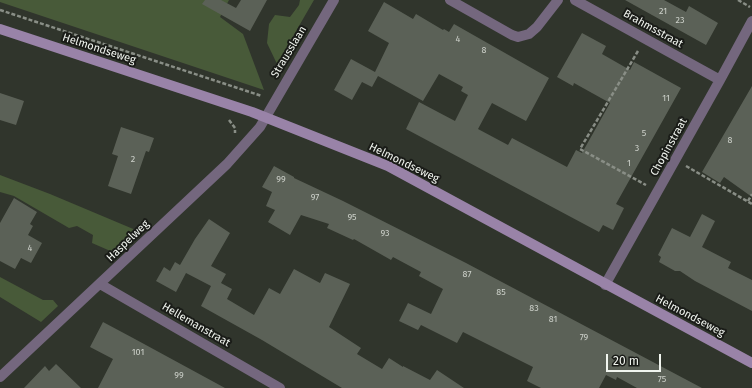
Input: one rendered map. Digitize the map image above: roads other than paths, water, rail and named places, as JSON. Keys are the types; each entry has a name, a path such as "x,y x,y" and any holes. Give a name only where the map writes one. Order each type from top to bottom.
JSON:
{"street":[{"name":"Strausslaan","path":"265,117 334,0"},
{"path":"450,0 518,37 529,34 558,0"},
{"name":"Brahmsstraat","path":"575,0 720,80"},
{"name":"Chopinstraat","path":"606,285 752,21"},
{"name":"Helmondseweg","path":"0,29 265,117 388,166 752,363"},
{"name":"Haspelweg","path":"0,377 227,164 260,127 265,117"},
{"name":"Hellemanstraat","path":"100,284 280,388"}]}
